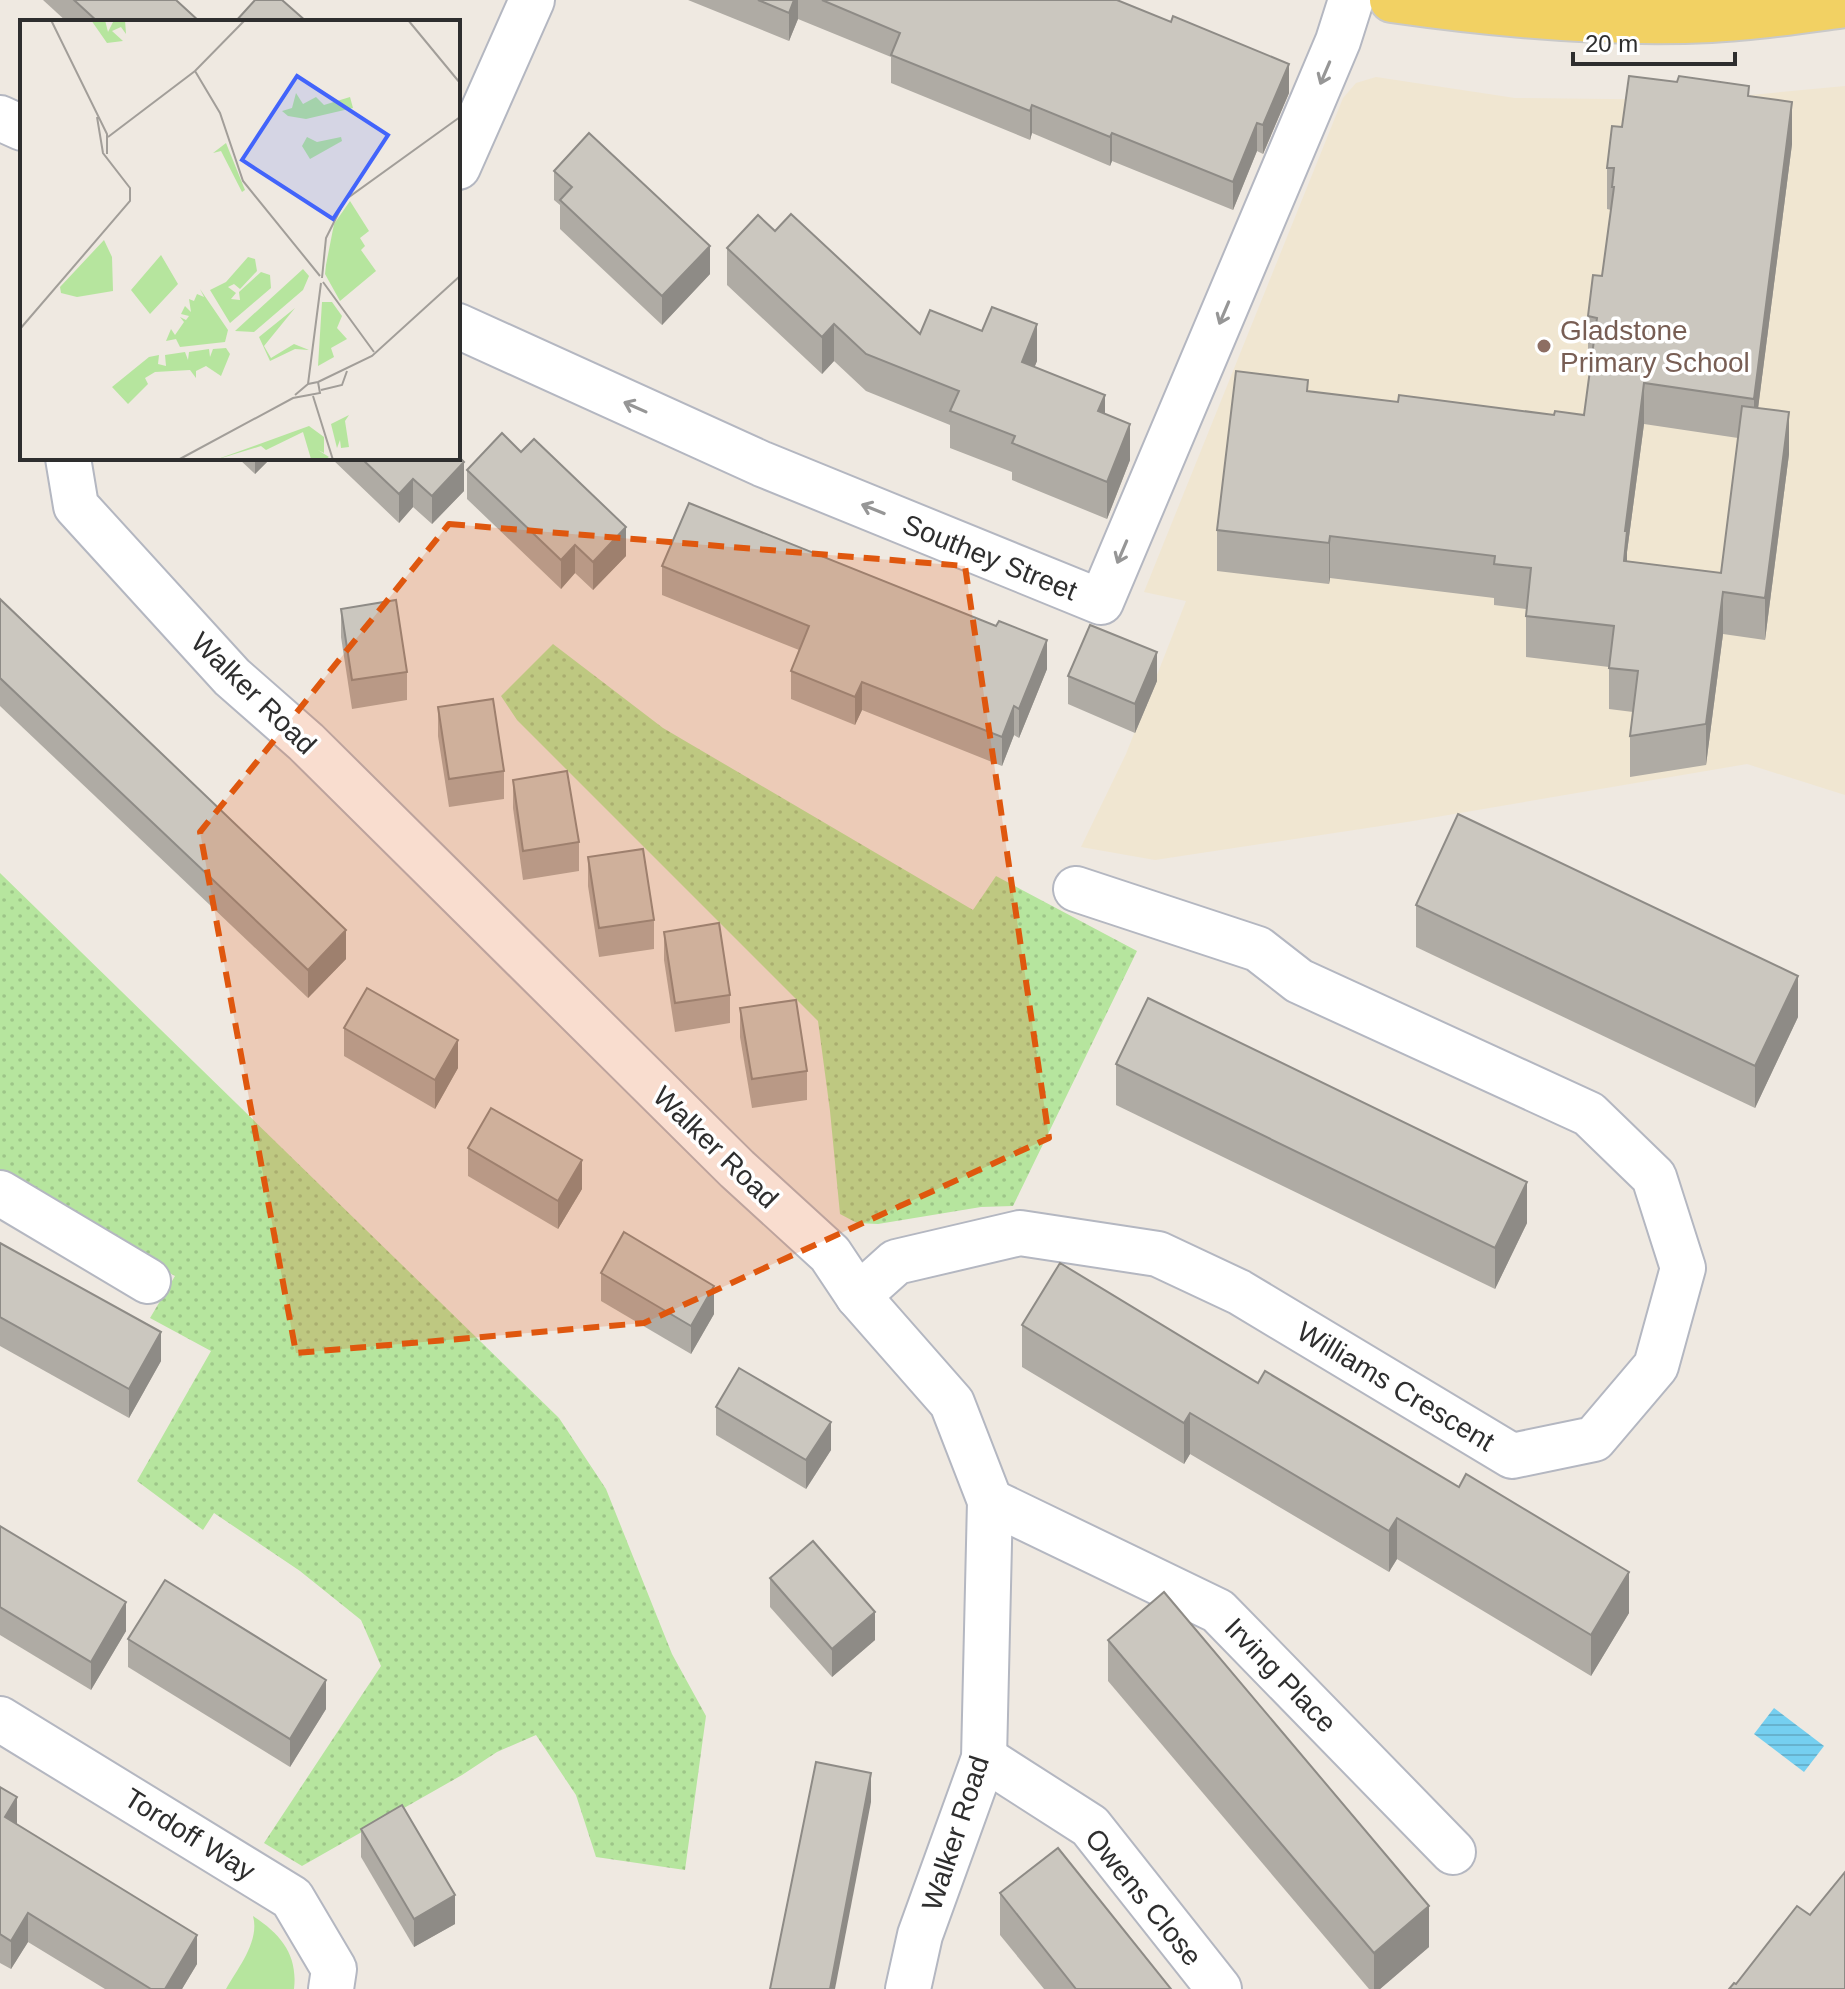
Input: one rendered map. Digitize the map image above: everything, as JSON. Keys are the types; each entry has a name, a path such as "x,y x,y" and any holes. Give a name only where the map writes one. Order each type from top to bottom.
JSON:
{"main road":[{"path":"1392,0 1506,14 1599,20 1711,20 1845,5"}],"street":[{"path":"460,162 532,0"},
{"name":"Southey Street","path":"460,327 762,464 1101,602 1332,55 1351,0"},
{"path":"0,118 20,127"},
{"name":"Walker Road","path":"68,460 76,506 232,677 306,742 726,1158 830,1254 858,1296 952,1403 990,1501 984,1758 920,1935 908,1989"},
{"name":"Williams Crescent","path":"858,1296 896,1262 1020,1233 1158,1254 1239,1292 1512,1456 1594,1439 1656,1366 1683,1268 1654,1177 1589,1114 1299,981 1258,949 1076,889"},
{"path":"0,1193 148,1281"},
{"name":"Irving Place","path":"990,1501 1218,1611 1453,1852"},
{"name":"Tordoff Way","path":"0,1719 292,1898 334,1969 331,1989"},
{"name":"Owens Close","path":"984,1758 1090,1826 1219,1989"}],"highlighted area":[{"path":"449,524 965,566 1049,1138 644,1323 296,1353 200,832"}],"shaded area":[{"name":"Gladstone Primary School","path":"1376,77 1515,98 1697,100 1845,86 1845,795 1747,764 1407,822 1155,860 1081,847 1126,754 1186,601 1144,592 1343,98 1356,83"}],"green space":[{"path":"553,644 663,728 973,910 996,876 1137,951 1013,1206 981,1207 878,1224 857,1223 840,1214 818,1021 517,720 501,696"},
{"path":"0,873 559,1418 606,1489 672,1654 706,1716 685,1870 596,1857 576,1795 536,1735 497,1752 302,1866 264,1843 381,1666 361,1620 300,1571 214,1513 203,1530 137,1481 211,1351 150,1318 175,1276 0,1179"},
{"path":"253,1916 272,1930 286,1946 293,1966 294,1989 226,1989 251,1945"}],"water":[{"path":"1774,1708 1824,1746 1804,1772 1754,1734"}],"building":[{"path":"74,0 176,0 198,20 96,20"},
{"path":"255,0 282,0 305,20 237,20"},
{"path":"758,0 794,0 789,13"},
{"path":"822,0 1117,0 1171,22 1173,16 1289,64 1263,125 1257,123 1233,182 1112,133 1110,137 1032,105 1030,111 891,55 900,33"},
{"path":"1629,76 1677,82 1679,76 1749,86 1748,96 1792,102 1754,399 1644,383 1625,531 1624,561 1721,573 1742,406 1789,412 1765,598 1723,592 1706,724 1630,736 1638,671 1609,668 1614,626 1526,616 1531,568 1494,564 1495,556 1330,536 1329,543 1217,530 1236,371 1308,380 1307,391 1398,402 1399,395 1554,415 1555,411 1584,415 1597,318 1588,316 1593,275 1602,276 1614,187 1614,168 1607,168 1612,126 1622,127"},
{"path":"589,133 710,246 662,296 560,200 572,187 554,171"},
{"path":"791,214 920,334 930,310 982,331 992,307 1037,324 1022,362 1105,395 1098,411 1130,424 1107,482 1012,443 1015,436 950,411 959,391 866,354 834,324 822,337 727,248 758,215 775,231"},
{"path":"502,433 521,452 534,439 626,527 593,562 575,545 561,560 467,470"},
{"path":"460,458 464,462 432,496 413,479 399,494 363,460"},
{"path":"689,503 996,626 999,621 1047,640 1019,709 1014,706 1002,737 862,682 855,697 791,671 809,626 662,566"},
{"path":"0,599 346,930 308,970 0,678"},
{"path":"396,600 407,672 352,680 341,609"},
{"path":"1090,625 1157,652 1135,704 1068,676"},
{"path":"493,699 504,771 449,779 438,707"},
{"path":"567,771 579,842 523,851 513,780"},
{"path":"1458,814 1798,976 1755,1066 1416,905"},
{"path":"643,849 654,920 599,928 588,857"},
{"path":"719,923 730,995 675,1003 664,932"},
{"path":"367,988 458,1040 435,1080 344,1028"},
{"path":"1148,998 1527,1182 1495,1248 1116,1064"},
{"path":"796,1000 807,1071 752,1079 740,1008"},
{"path":"491,1108 582,1160 558,1201 468,1148"},
{"path":"624,1232 714,1286 691,1326 601,1273"},
{"path":"0,1243 161,1332 129,1389 0,1317"},
{"path":"1060,1263 1258,1383 1265,1371 1459,1487 1466,1474 1629,1572 1591,1635 1397,1518 1389,1531 1190,1413 1184,1423 1022,1325"},
{"path":"739,1368 831,1422 806,1460 716,1407"},
{"path":"0,1526 126,1602 91,1662 0,1607"},
{"path":"813,1541 875,1612 832,1649 770,1578"},
{"path":"165,1580 326,1680 290,1739 128,1639"},
{"path":"1164,1592 1429,1906 1374,1953 1108,1640"},
{"path":"816,1762 871,1773 830,1989 770,1989"},
{"path":"0,1787 17,1797 5,1817 197,1935 165,1989 151,1989 28,1913 11,1941 0,1934"},
{"path":"402,1805 455,1895 414,1919 361,1829"},
{"path":"1058,1848 1171,1989 1076,1989 1000,1893"},
{"path":"1845,1872 1845,1989 1729,1989 1797,1906 1810,1915"}],"place":[{"name":"Gladstone Primary School","path":"1544,346"}]}
